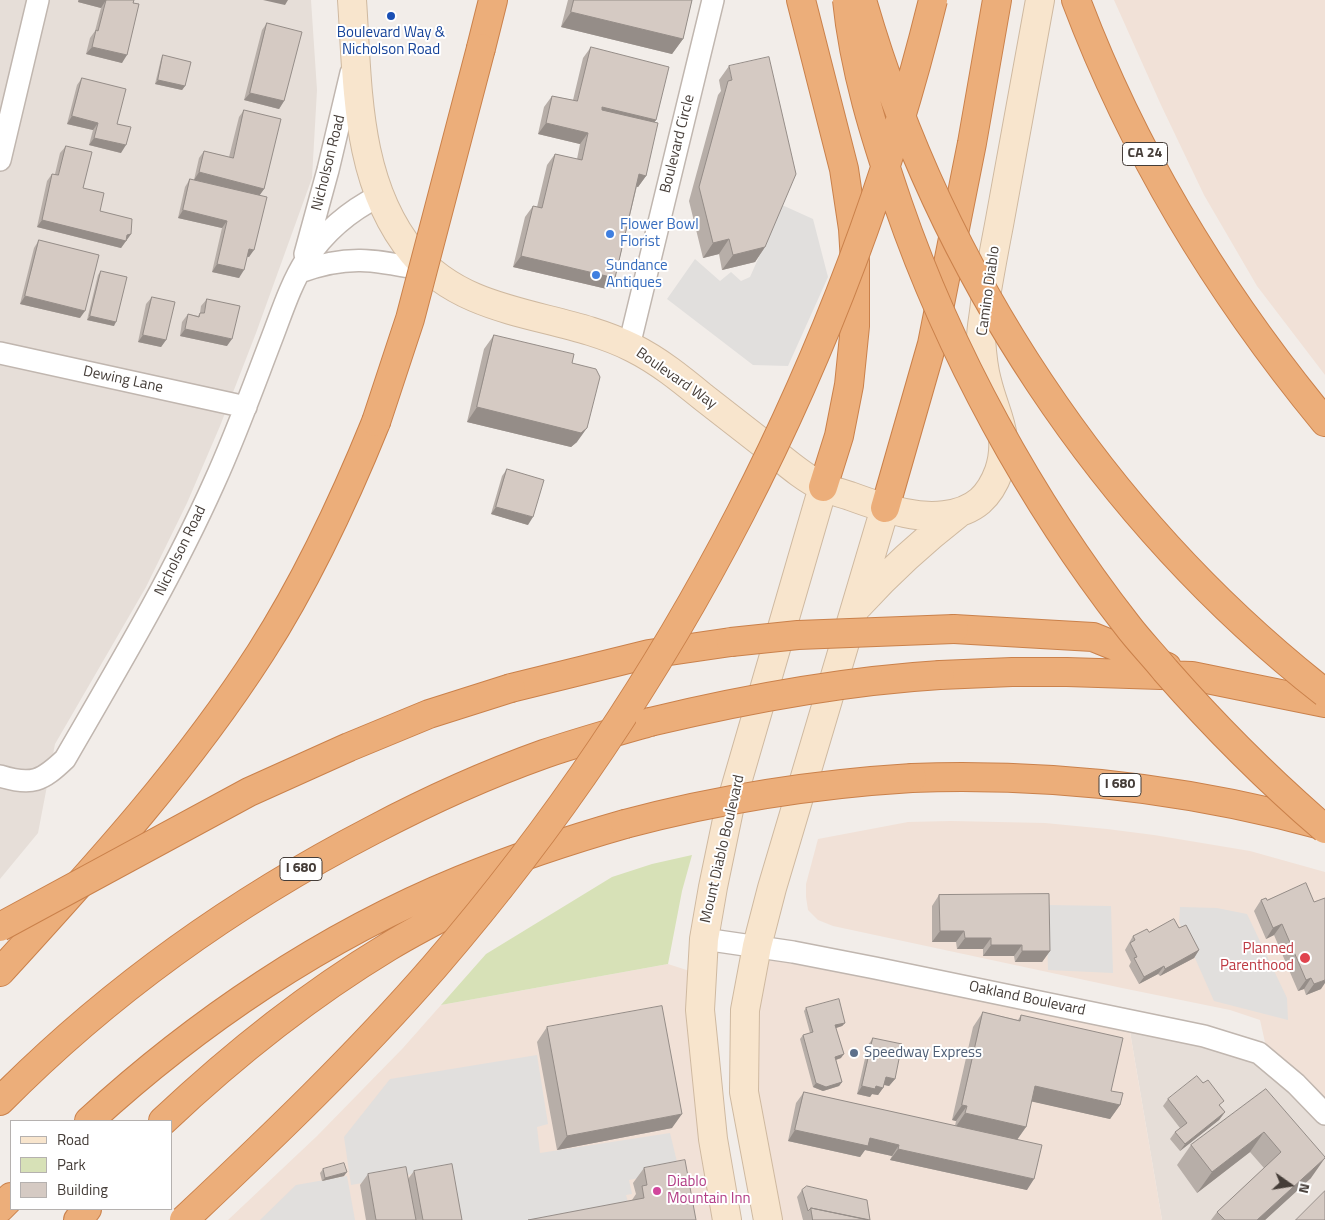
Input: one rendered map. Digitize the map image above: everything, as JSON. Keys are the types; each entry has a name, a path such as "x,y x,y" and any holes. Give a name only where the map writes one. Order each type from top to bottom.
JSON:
{"highway":[{"path":"0,972 133,824 198,742 266,644 312,562 357,468 376,422 410,319 494,0"},
{"path":"801,0 844,169 856,262 855,326 849,385 839,436 822,487"},
{"path":"846,0 860,80 907,231 927,282 973,380 1027,478 1066,539 1127,626 1206,717 1289,798 1325,828"},
{"path":"862,0 886,76 902,118 948,224 997,315 1052,402 1090,454 1191,572 1264,642 1325,693"},
{"path":"184,1220 323,1086 373,1035 438,963 506,880 568,795 600,750 656,663 730,534 805,380 864,233 882,180 913,79 933,0"},
{"path":"884,508 932,344 970,152 997,0"},
{"name":"CA 24","path":"1076,0 1102,65 1143,150 1180,216 1232,299 1273,356 1325,422"},
{"path":"0,926 248,792 349,747 429,714 511,688 649,654 731,642 798,635 954,629 1093,638 1192,676"},
{"name":"I 680","path":"0,1101 46,1056 128,986 217,921 306,866 398,817 494,774 544,755 650,722 714,706 805,689 940,675 1012,672 1192,676 1325,702"},
{"name":"I 680","path":"90,1120 145,1072 194,1033 229,1008 320,950 375,921 459,881 520,857 672,811 775,792 870,781 912,778 1031,778 1138,787 1244,806 1325,828"},
{"path":"164,1120 202,1084 254,1041 366,960 437,920 625,824"},
{"path":"0,1208 10,1198"},
{"path":"78,1220 86,1210"}],"street":[{"path":"0,160 38,0"},
{"name":"Boulevard Way","path":"352,0 365,144 371,170 379,196 389,217 403,240 430,271 451,287 487,304 589,330 629,346 667,368 793,468 822,487"},
{"name":"Boulevard Circle","path":"629,346 713,0"},
{"name":"Camino Diablo","path":"822,487 884,508 918,516 940,516 959,513 981,501 994,484 1003,458 1003,434 988,386 982,359 981,332 991,266 1040,0"},
{"name":"Nicholson Road","path":"300,272 328,170 356,53"},
{"name":"Nicholson Road","path":"4,778 28,782 42,778 48,775 65,759 150,612 183,550 246,408 289,294 300,272 315,248 336,224 352,211 379,196"},
{"name":"Boulevard Way","path":"300,272 322,264 355,259 430,271"},
{"name":"Dewing Lane","path":"0,353 246,408"},
{"name":"Mount Diablo Boulevard","path":"727,1220 713,1139 700,1010 704,939 712,886 729,810 822,487"},
{"path":"768,1220 744,1092 745,1010 757,946 772,888 884,508"},
{"path":"856,608 882,580 959,513"},
{"name":"Oakland Boulevard","path":"704,939 757,946 953,984 1204,1036 1259,1053 1296,1084 1325,1114"}],"shaded area":[{"path":"0,0 311,0 317,90 312,178 220,426 187,503 146,587 55,744 38,833 0,879"},
{"path":"1114,0 1325,0 1325,375 1257,286 1204,195"},
{"path":"782,205 813,219 828,277 788,366 753,365 667,299 695,259 720,281 731,272 741,281 750,277"},
{"path":"908,822 1045,823 1154,835 1250,851 1325,872 1325,1114 1269,1060 1260,1020 1230,1010 833,926 818,920 808,910 806,884 818,839"},
{"path":"1046,905 1111,906 1113,973 1048,970"},
{"path":"1180,907 1217,908 1247,914 1287,998 1288,1020 1214,1001 1179,922"},
{"path":"757,946 793,952 1130,1032 1162,1220 768,1220 744,1092"},
{"path":"668,964 702,975 727,1220 228,1220 317,1136 403,1048 441,1005"},
{"path":"1130,1032 1258,1056 1325,1114 1325,1220 1162,1220"},
{"path":"537,1055 548,1124 537,1127 540,1153 670,1133 679,1170 629,1180 632,1194 626,1195 630,1210 572,1220 451,1220 441,1169 351,1185 344,1137 390,1079"},
{"path":"347,1176 355,1220 260,1220 296,1185"}],"green space":[{"path":"692,855 682,891 668,964 441,1005 486,954 612,877 652,864"}],"building":[{"path":"106,0 134,0 133,3 139,4 127,55 92,47"},
{"path":"574,0 692,0 683,39 571,12"},
{"path":"267,23 302,32 284,101 250,93"},
{"path":"591,47 669,67 656,120 602,107 602,110 658,123 646,176 639,174 615,278 521,256 533,206 542,208 555,154 582,160 588,133 546,123 552,96 577,101"},
{"path":"163,55 191,62 185,86 158,80"},
{"path":"769,57 796,174 765,247 733,255 729,239 713,243 699,187 728,81 732,80 729,66"},
{"path":"82,78 126,89 117,124 131,127 126,145 94,138 98,123 72,116"},
{"path":"244,110 281,119 264,189 199,172 204,151 233,158"},
{"path":"66,146 92,152 83,188 104,193 100,211 132,219 131,234 127,235 126,241 42,220 52,174 58,175"},
{"path":"190,179 267,197 254,250 249,249 244,270 217,264 227,221 183,210"},
{"path":"39,240 99,255 85,311 25,296"},
{"path":"101,271 127,277 116,322 90,316"},
{"path":"152,297 175,302 166,340 143,335"},
{"path":"207,299 240,306 232,339 185,329 188,314 199,317 200,313 204,313"},
{"path":"494,335 574,354 572,363 596,369 600,377 587,428 581,433 477,407"},
{"path":"507,469 544,480 533,517 496,507"},
{"name":"Planned Parenthood","path":"1306,883 1314,902 1325,898 1325,980 1314,984 1311,978 1306,980 1282,924 1273,928 1261,900 1266,898 1267,900"},
{"path":"1049,894 1050,951 1022,951 1022,945 991,945 991,938 965,938 964,931 940,931 939,895"},
{"path":"1174,919 1179,928 1186,925 1199,950 1165,969 1164,966 1144,977 1134,958 1137,957 1130,943 1135,940 1133,936 1147,929 1149,932"},
{"path":"839,999 845,1023 835,1025 844,1054 835,1057 842,1082 826,1087 816,1083 803,1035 813,1032 806,1008"},
{"path":"662,1006 682,1114 567,1136 547,1027"},
{"path":"983,1012 1020,1021 1021,1015 1123,1038 1111,1091 1123,1093 1120,1105 1035,1086 1026,1127 965,1113 967,1106 962,1105"},
{"path":"873,1038 902,1044 895,1079 886,1077 883,1088 876,1086 875,1089 862,1086"},
{"path":"1197,1076 1203,1083 1208,1080 1224,1101 1219,1105 1225,1112 1185,1144 1175,1132 1187,1123 1168,1099"},
{"path":"1266,1089 1325,1158 1257,1220 1225,1220 1217,1212 1281,1152 1264,1132 1212,1172 1191,1145"},
{"path":"804,1092 1042,1145 1034,1179 898,1149 899,1145 870,1138 868,1146 795,1130"},
{"path":"685,1160 696,1220 528,1220 644,1198 642,1186 647,1185 644,1168"},
{"path":"344,1163 347,1172 325,1178 323,1169"},
{"path":"452,1164 462,1220 423,1220 414,1171"},
{"path":"406,1167 416,1220 376,1220 368,1174"},
{"path":"807,1186 867,1200 870,1220 811,1208 808,1211 802,1190"},
{"path":"1325,1191 1325,1220 1296,1220"},
{"path":"811,1208 868,1220 813,1220"}],"place":[{"name":"Boulevard Way & Nicholson Road","path":"391,16"},
{"name":"Flower Bowl Florist","path":"610,234"},
{"name":"Sundance Antiques","path":"596,275"},
{"name":"Planned Parenthood","path":"1305,958"},
{"name":"Speedway Express","path":"854,1053"},
{"name":"Diablo Mountain Inn","path":"657,1191"}]}
